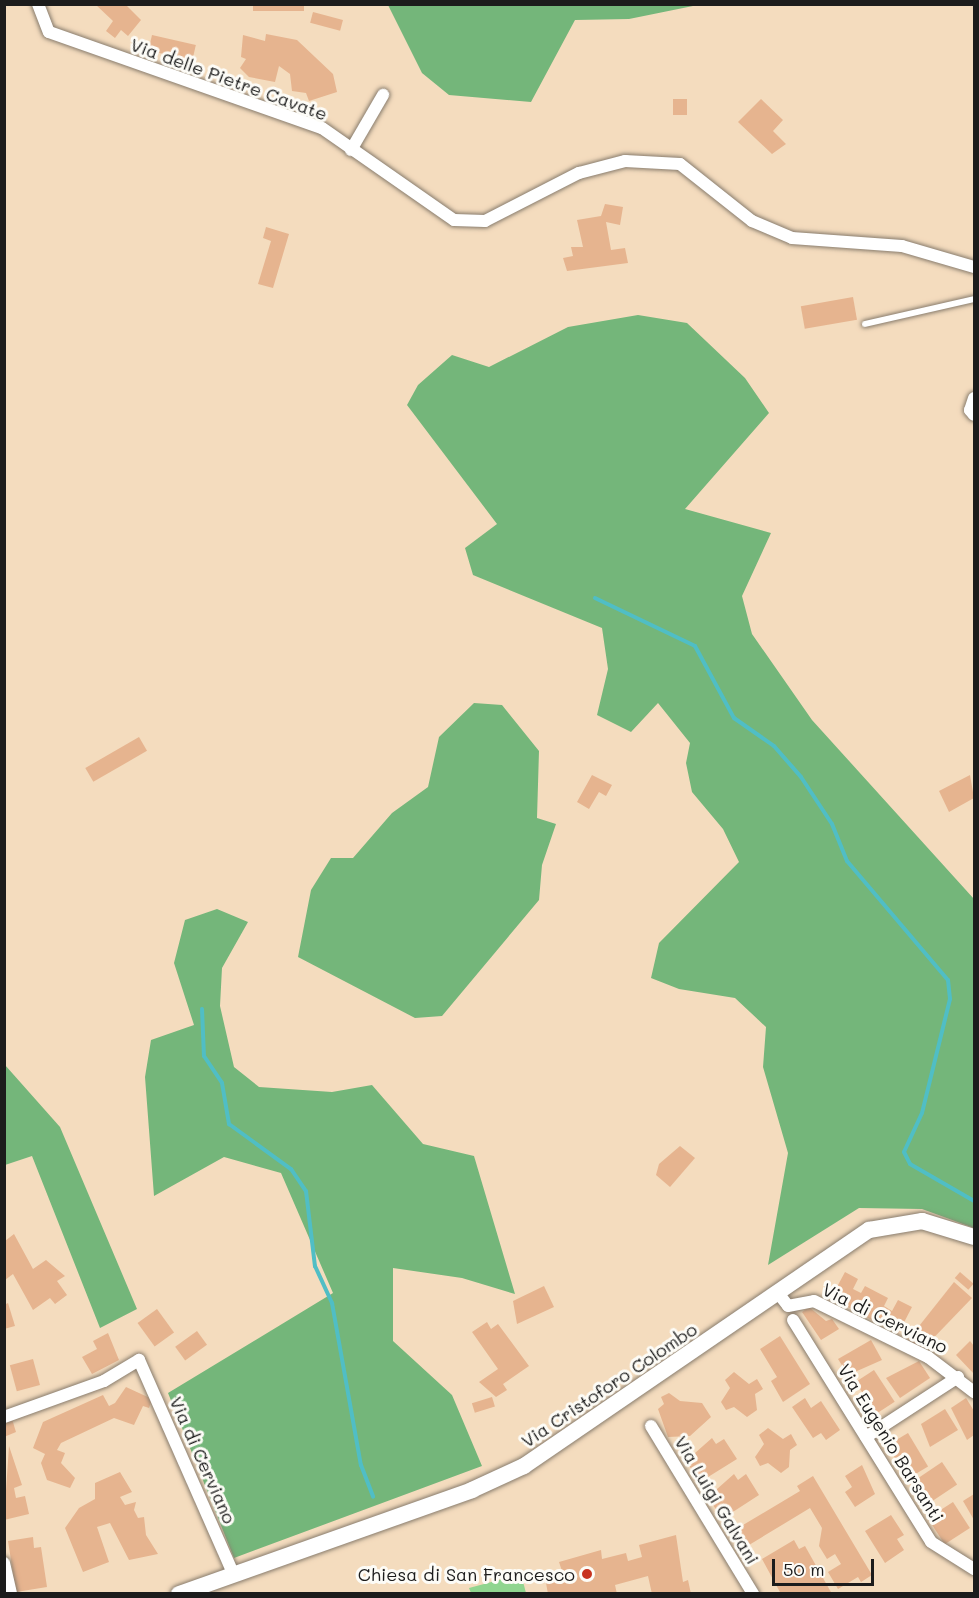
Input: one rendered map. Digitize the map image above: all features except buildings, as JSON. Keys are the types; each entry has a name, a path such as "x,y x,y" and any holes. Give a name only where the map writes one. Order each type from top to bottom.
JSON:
{"main road":[{"name":"Via Cristoforo Colombo","path":"179,1593 472,1490 524,1466 858,1237 892,1222 937,1223 975,1237"}],"street":[{"name":"Via delle Pietre Cavate","path":"38,4 49,32 322,128 454,220 484,222 579,172 625,161 681,164 752,221 792,238 902,246 975,267"},
{"path":"351,150 383,95"},
{"path":"975,398 970,410 975,415"},
{"name":"Via di Cerviano","path":"778,1293 789,1306 814,1302 958,1377 975,1392"},
{"name":"Via Eugenio Barsanti","path":"793,1320 931,1542 975,1569"},
{"name":"Via di Cerviano","path":"4,1417 104,1381 140,1360 234,1575"},
{"path":"866,1437 958,1377"},
{"name":"Via Luigi Galvani","path":"651,1426 753,1593"},
{"path":"4,1563 11,1593"}],"lane":[{"path":"865,324 975,299"}],"green space":[{"path":"693,4 693,6 629,19 575,20 531,102 449,95 422,73 388,5"},
{"path":"638,315 687,323 745,378 769,413 685,509 771,533 742,596 752,634 812,720 974,899 974,1228 922,1209 859,1208 768,1265 788,1153 763,1067 766,1027 735,998 679,989 651,978 659,943 739,862 723,829 692,792 686,763 690,743 658,703 631,732 597,715 608,669 602,628 473,575 465,548 497,524 407,405 418,385 452,355 489,367 568,327"},
{"path":"474,703 502,705 539,751 537,818 556,824 542,865 539,900 442,1016 415,1018 298,957 311,890 331,858 353,858 392,813 428,787 439,737"},
{"path":"217,909 248,922 222,968 220,1006 234,1067 259,1087 332,1092 372,1085 423,1144 474,1156 515,1294 462,1278 393,1268 393,1341 452,1395 482,1466 234,1558 168,1393 333,1293 281,1173 224,1157 154,1196 145,1077 151,1040 194,1025 174,963 185,920"},
{"path":"5,1065 60,1127 137,1309 100,1328 32,1156 5,1165"},
{"path":"521,1574 526,1593 471,1593 469,1588"}],"waterway":[{"path":"595,598 695,646 734,718 774,746 801,777 832,824 847,861 948,980 950,999 922,1113 904,1152 910,1164 974,1201"},
{"path":"202,1009 204,1056 222,1083 229,1124 291,1169 306,1191 315,1266 332,1303 361,1465 373,1497"}],"place":[{"name":"Chiesa di San Francesco","path":"587,1574"}]}
